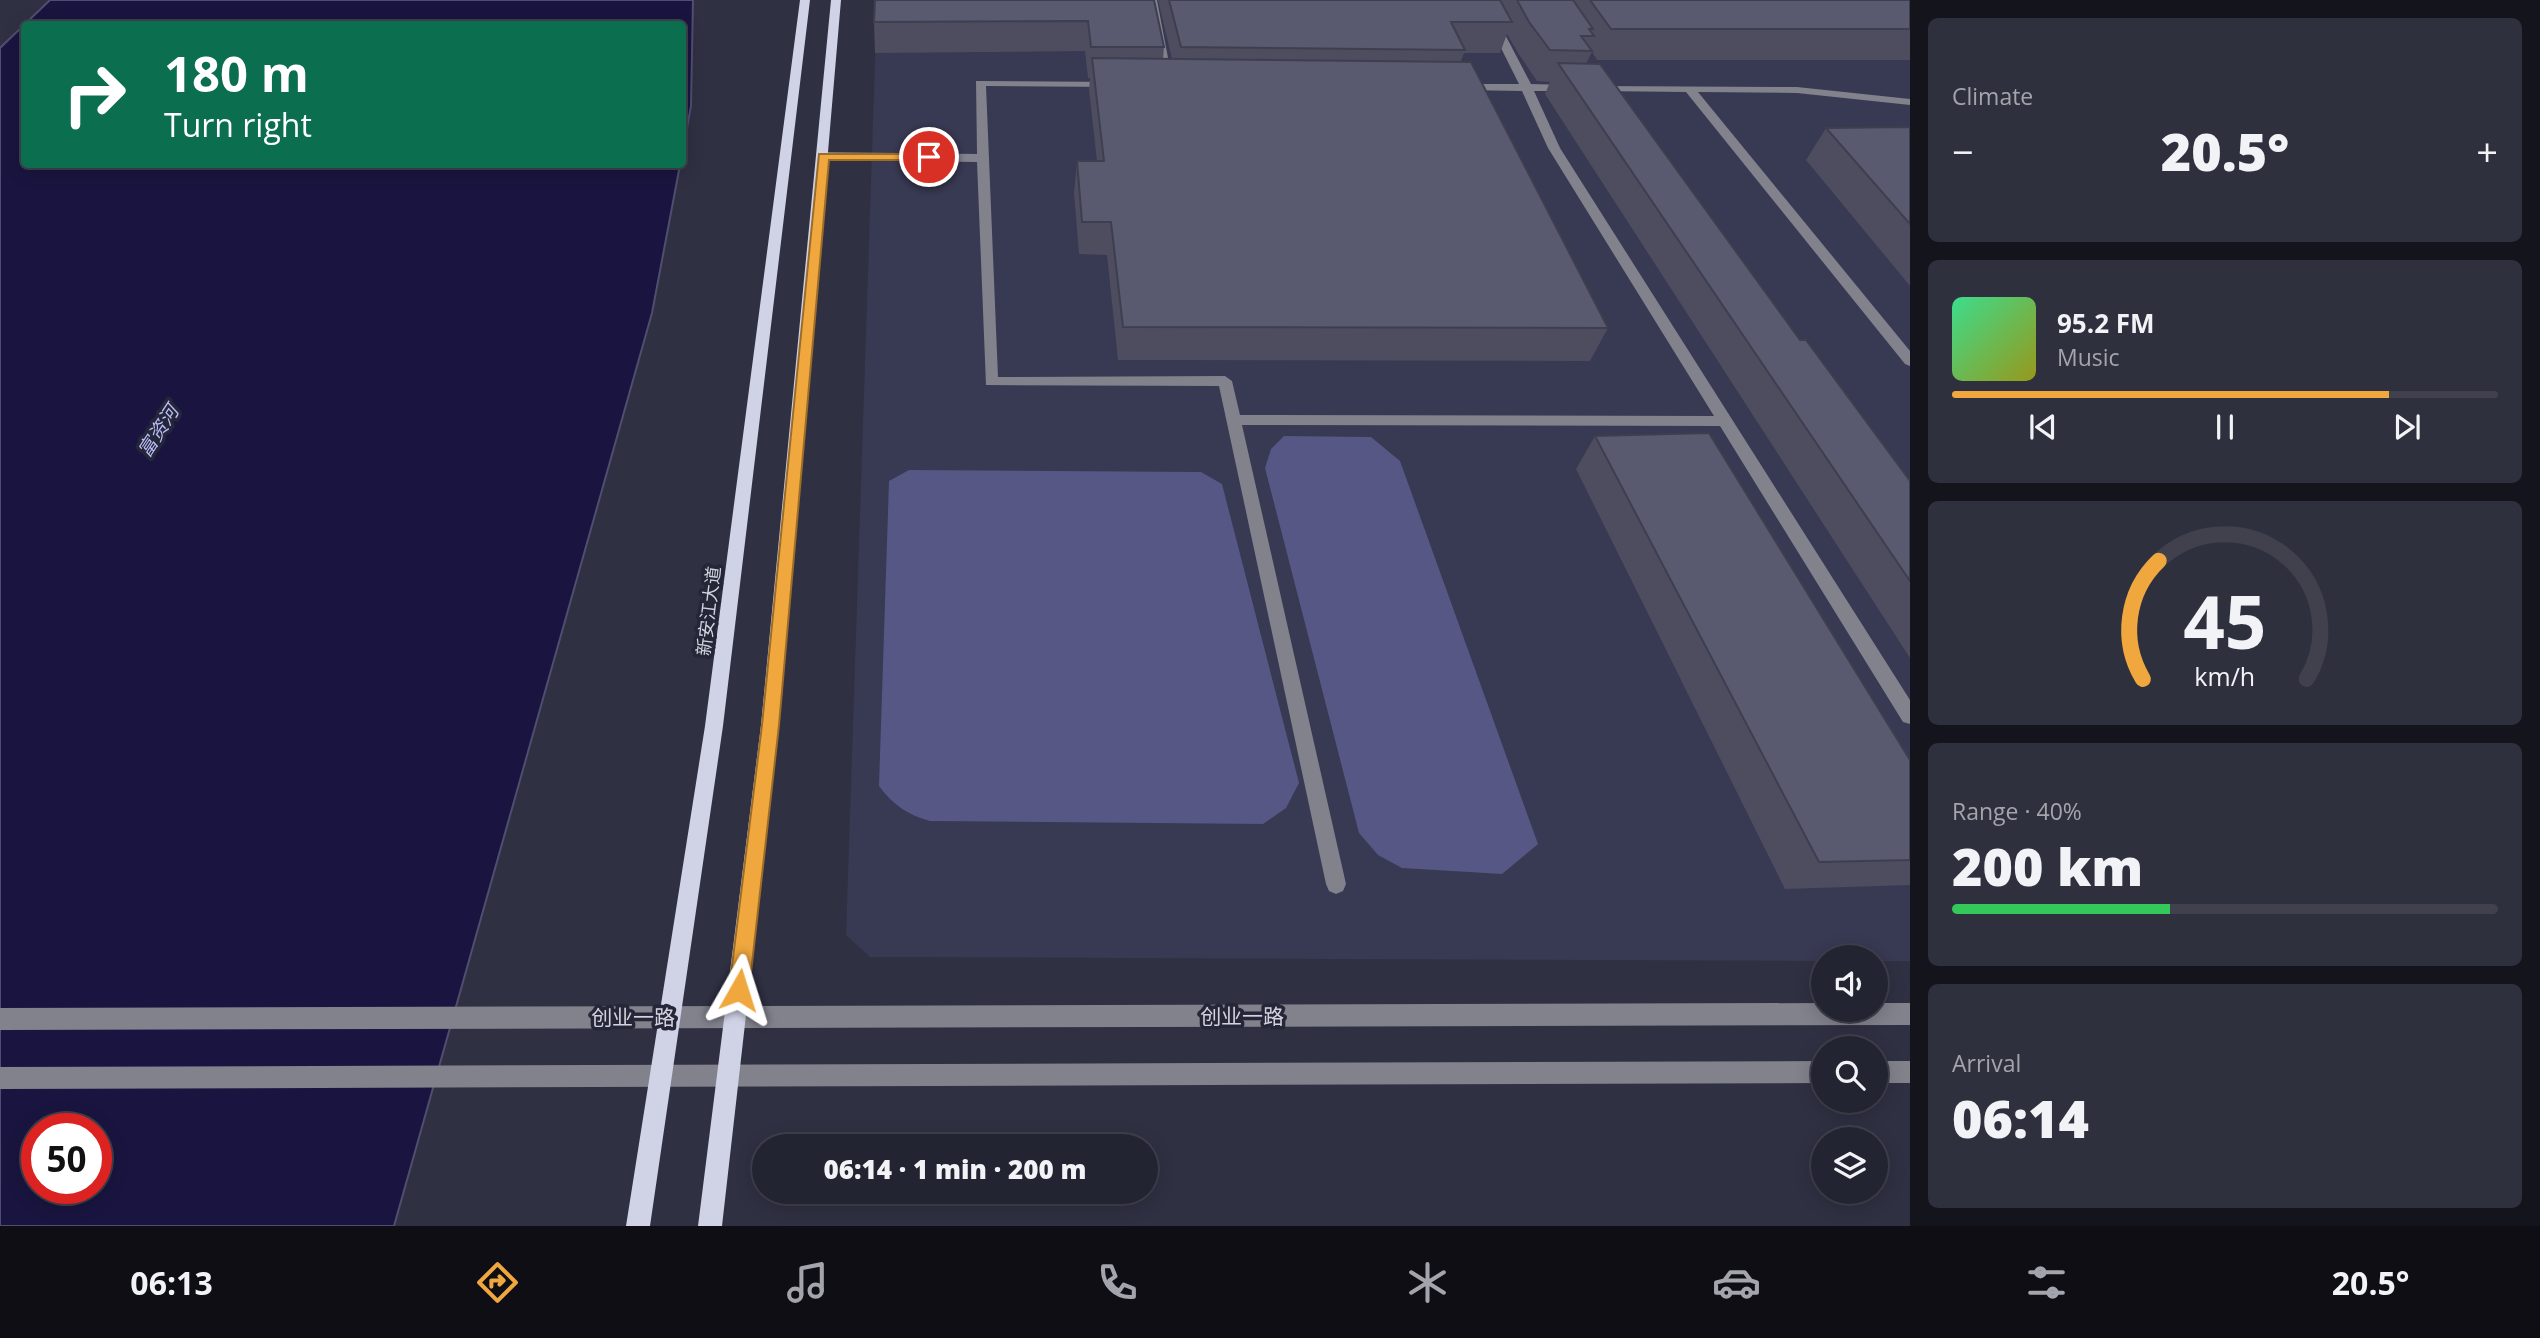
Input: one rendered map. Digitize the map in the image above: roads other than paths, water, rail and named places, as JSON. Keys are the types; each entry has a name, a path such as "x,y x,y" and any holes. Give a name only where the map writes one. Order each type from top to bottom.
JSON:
{"main road":[{"name":"新安江大道","path":"638,1226 714,726 805,0"},
{"path":"710,1226 770,725 836,0"}],"street":[{"path":"1152,0 1169,85"},
{"path":"1482,0 1554,148 1910,716"},
{"path":"1600,77 1607,88"},
{"path":"1129,84 980,83 991,382 1224,381 1336,884"},
{"path":"1156,84 1183,85"},
{"path":"1444,87 1797,90 1910,102"},
{"path":"1689,89 1910,361"},
{"path":"823,156 983,158"},
{"path":"1233,420 1725,421"},
{"name":"创业一路","path":"0,1019 1910,1014"},
{"path":"0,1078 1811,1072"},
{"path":"1888,1072 1910,1072"}],"water":[{"path":"50,0 693,0 691,106 686,134 686,21 28,21"},
{"name":"富资河","path":"21,28 21,168 679,168 652,313 394,1226 0,1226 0,48"}]}
